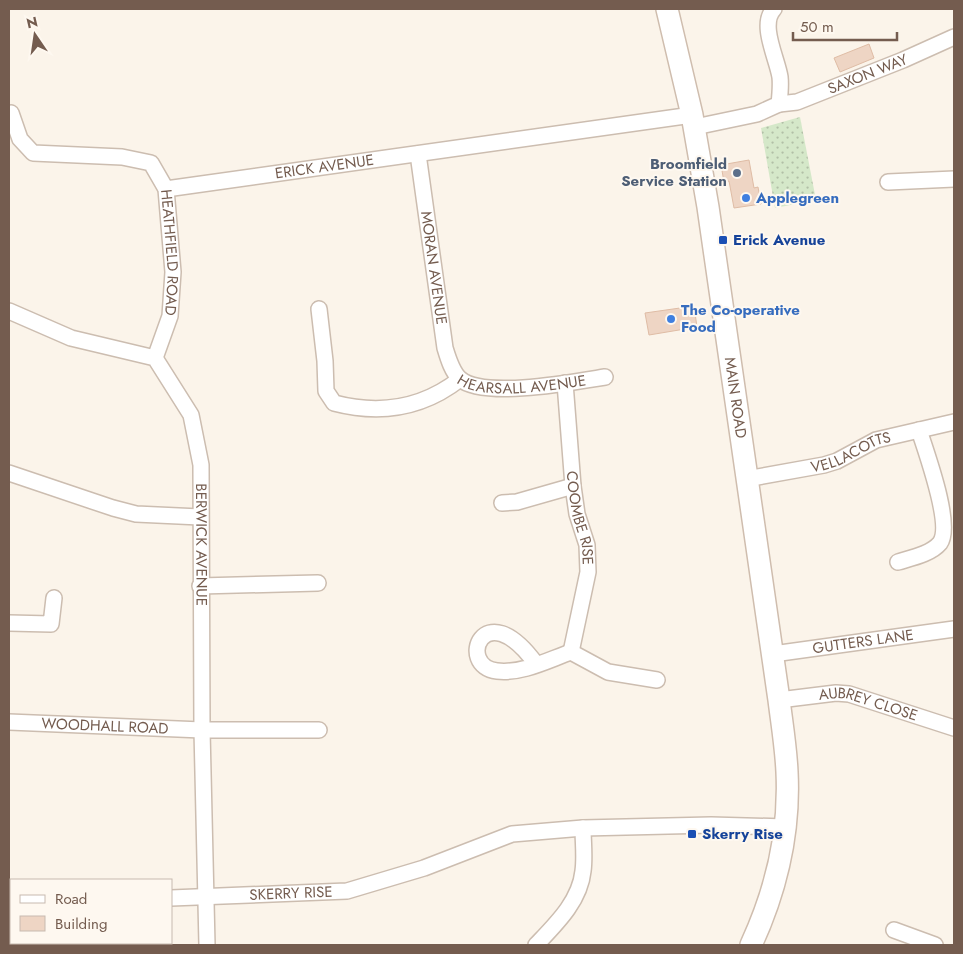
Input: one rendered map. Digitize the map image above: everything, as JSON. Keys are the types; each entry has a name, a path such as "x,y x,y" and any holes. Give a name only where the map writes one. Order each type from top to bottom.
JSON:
{"main road":[{"name":"MAIN ROAD","path":"666,9 694,121 773,654 788,771 786,827 774,885 751,945"}],"street":[{"path":"774,9 768,20 768,29 780,77 781,92 779,104"},
{"name":"SAXON WAY","path":"694,121 757,114 779,104 797,102 903,60 954,37"},
{"name":"HEATHFIELD ROAD","path":"11,113 20,139 34,153 122,157 151,163 166,189 173,272 170,316 155,358"},
{"name":"ERICK AVENUE","path":"166,189 418,154 694,121"},
{"name":"MORAN AVENUE","path":"418,154 445,348 454,371 460,379"},
{"path":"888,182 954,179"},
{"name":"HEARSALL AVENUE","path":"319,309 325,361 326,391 334,403 373,409 409,406 436,396 460,379 470,384 500,389 605,377"},
{"path":"9,311 71,338 155,358"},
{"name":"BERWICK AVENUE","path":"155,358 191,415 201,465 200,586 206,945"},
{"name":"COOMBE RISE","path":"565,383 573,486 589,559 571,652"},
{"name":"VELLACOTTS","path":"746,478 824,465 836,461 876,440 954,422"},
{"path":"898,562 927,552 940,542 943,536 943,519 920,430"},
{"path":"9,473 128,512 161,516 200,517"},
{"path":"502,503 517,502 573,486"},
{"path":"200,586 318,583"},
{"path":"9,623 51,624 54,598"},
{"name":"GUTTERS LANE","path":"773,654 954,629"},
{"path":"536,664 571,652 608,672 657,680"},
{"name":"AUBREY CLOSE","path":"779,700 836,693 849,694 954,728"},
{"name":"WOODHALL ROAD","path":"9,722 202,730 319,730"},
{"name":"SKERRY RISE","path":"172,898 347,891 424,868 512,834 583,828 711,825 786,827"},
{"path":"536,945 568,909 581,884 584,870 583,828"},
{"path":"894,930 935,945"}],"green space":[{"path":"800,117 816,200 775,208 761,128"}],"building":[{"path":"869,44 874,58 840,72 834,58"},
{"path":"749,160 754,188 758,187 761,204 734,208 729,181 724,182 721,165"},
{"name":"The Co-operative Food","path":"694,306 697,327 649,335 645,313"}],"place":[{"name":"Broomfield Service Station","path":"737,173"},
{"name":"Applegreen","path":"746,198"},
{"name":"Erick Avenue","path":"723,240"},
{"name":"The Co-operative Food","path":"671,319"},
{"name":"Skerry Rise","path":"692,834"}]}
